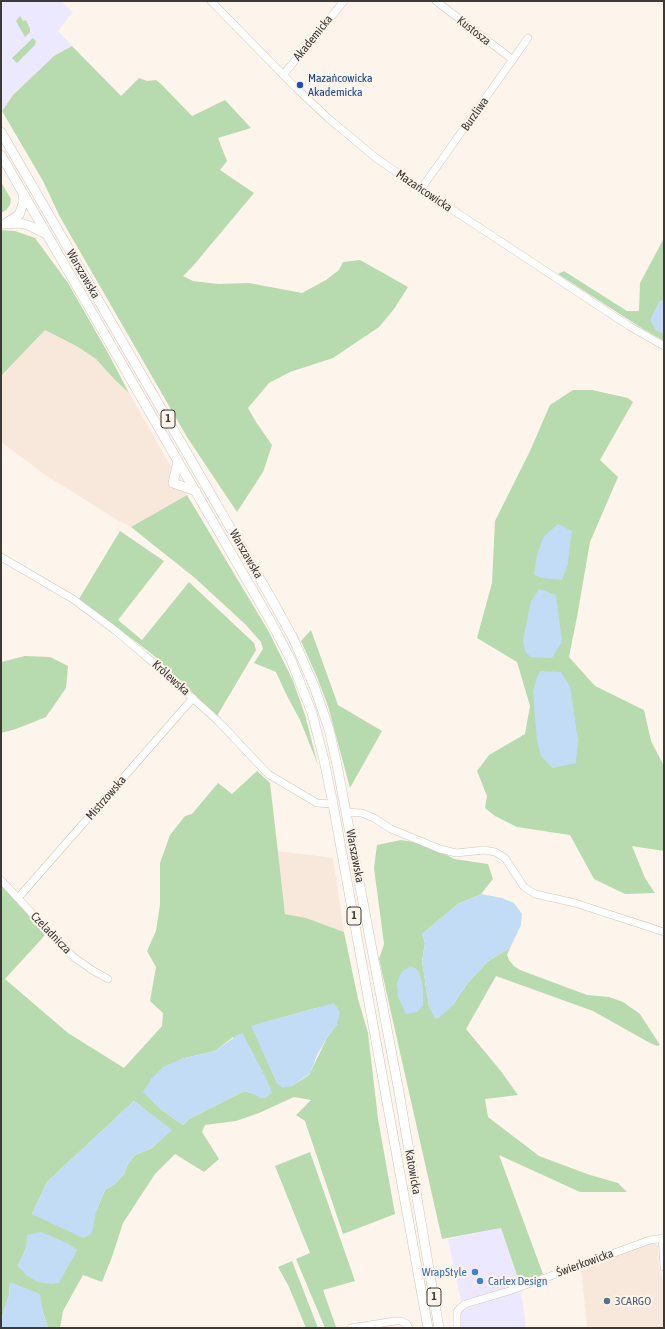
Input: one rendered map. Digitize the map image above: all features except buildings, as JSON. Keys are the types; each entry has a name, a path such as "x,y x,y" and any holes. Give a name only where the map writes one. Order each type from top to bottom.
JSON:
{"main road":[{"name":"Warszawska","path":"1,132 271,598 293,638 314,686 329,728 385,1017"},
{"name":"Warszawska","path":"1,155 196,491 291,660 312,713 324,760 374,1027"},
{"path":"3,223 16,218 22,210 23,198 20,187"},
{"path":"3,223 20,223 30,226 40,230 48,237"},
{"path":"178,461 173,483 196,491"},
{"name":"Katowicka","path":"385,1017 439,1328"},
{"name":"Katowicka","path":"374,1027 428,1328"}],"street":[{"name":"Mazańcowicka","path":"211,1 283,75 328,118 376,158 629,326 664,346"},
{"name":"Akademicka","path":"283,75 344,1"},
{"name":"Kustosza","path":"436,1 513,60"},
{"name":"Burzliwa","path":"421,189 528,38"},
{"name":"Królewska","path":"2,559 73,599 116,631 144,654 218,721 268,774 317,803 333,804"},
{"name":"Mistrzowska","path":"18,898 193,698"},
{"path":"346,812 362,813 374,818 391,829 440,849 456,852 484,850 495,852 505,858 524,887 535,894 575,902 664,932"},
{"name":"Czeladnicza","path":"1,880 63,947 75,958 108,979"},
{"path":"663,1238 664,1267"},
{"name":"Świerkowicka","path":"458,1328 457,1312 465,1304 650,1240 663,1238"},
{"path":"351,1328 401,1321 407,1324 409,1328"}],"shaded area":[{"path":"1,1 61,1 73,12 58,31 72,46 54,56 13,95 2,111"},
{"path":"45,330 78,347 96,359 129,393 187,495 131,527 44,474 1,442 1,376"},
{"path":"277,851 333,858 344,932 306,918 285,914"},
{"path":"501,1228 520,1284 461,1301 448,1239"},
{"path":"652,1243 658,1245 659,1268 664,1285 664,1328 587,1328 581,1268"},
{"path":"521,1290 526,1328 461,1328 459,1317 463,1310"}],"green space":[{"path":"20,16 23,21 26,20 30,29 30,32 25,37 16,21"},
{"path":"33,38 36,41 35,45 17,63 12,58"},
{"path":"72,46 121,96 139,78 147,81 156,80 192,116 225,100 251,128 218,138 227,161 220,170 254,193 183,276 193,281 218,284 249,283 302,293 326,280 339,270 343,262 360,260 408,287 394,309 379,327 333,358 290,372 269,383 248,408 272,445 263,472 237,512 187,437 60,217 43,181 2,111 13,95 54,56"},
{"path":"1,182 11,199 10,205 1,213"},
{"path":"1,230 15,231 35,238 68,283 129,393 96,359 78,347 45,330 1,376"},
{"path":"664,238 664,300 659,302 655,329 664,334 664,341 558,274 564,271 627,311 639,311 640,283"},
{"path":"573,390 592,390 628,398 633,402 600,460 618,477 590,542 569,657 595,686 644,710 651,741 664,766 664,851 632,846 645,878 655,893 625,894 594,879 570,835 517,827 495,816 485,808 487,796 477,771 489,755 525,734 530,706 517,662 477,638 492,583 495,521 530,451 550,405"},
{"path":"187,495 269,632 293,681 305,715 318,765 300,720 276,672 254,663 263,649 261,642 245,624 195,578 131,527"},
{"path":"120,531 164,561 118,620 142,640 189,582 254,643 256,650 217,716 152,654 79,599"},
{"path":"311,630 338,705 382,731 350,788 328,706 301,641"},
{"path":"25,656 50,657 68,666 66,688 46,717 16,729 1,733 1,662"},
{"path":"257,771 270,783 285,914 306,918 344,932 358,999 368,1033 378,1119 395,1214 343,1234 305,1121 296,1115 311,1100 294,1097 259,1113 236,1121 205,1125 202,1132 219,1159 204,1172 175,1154 155,1174 123,1223 102,1282 83,1275 63,1311 60,1328 48,1328 41,1306 10,1283 9,1295 1,1320 1,885 47,933 5,979 68,1033 124,1068 162,1026 163,1013 150,1001 156,967 147,951 156,931 160,905 160,863 170,835 185,816 192,814 218,783 232,794","holes":["316,1008 337,1024 327,1038 309,1075 292,1086 277,1083 252,1026","233,1037 254,1094 244,1091 189,1119 183,1125 160,1109 181,1059 215,1051","134,1101 171,1130 152,1148 135,1155 128,1164 124,1174 116,1183 105,1190 96,1212 32,1214 47,1182","26,1248 77,1250 72,1259 18,1266"]},
{"path":"401,840 426,844 454,859 488,864 493,879 481,894 458,904 422,934 425,943 422,961 429,1007 453,1005 467,984 488,961 510,948 507,955 509,960 520,970 587,995 609,997 623,1002 640,1014 660,1045 657,1046 650,1043 593,1011 496,976 466,1029 500,1070 518,1095 485,1099 488,1117 539,1156 590,1175 618,1183 627,1192 580,1192 499,1155 543,1274 520,1284 501,1228 442,1239 379,959 384,944 374,868 377,845"},
{"path":"310,1152 355,1281 323,1290 336,1327 325,1328 296,1259 310,1253 275,1166"},
{"path":"292,1261 318,1328 306,1328 289,1287 278,1267"}],"water":[{"path":"664,300 664,334 655,329 650,320 659,302"},
{"path":"558,524 572,531 568,564 562,580 542,578 534,575 537,555 544,536"},
{"path":"539,589 556,595 562,642 552,658 530,657 525,651 523,640 531,601"},
{"path":"540,671 561,672 570,686 578,740 576,763 552,768 541,756 537,741 533,691"},
{"path":"481,894 502,898 514,903 522,914 521,925 510,948 488,961 467,984 453,1005 440,1017 435,1019 429,1007 422,961 425,943 422,934 458,904"},
{"path":"412,966 419,971 423,987 423,1006 417,1012 406,1014 398,997 397,983 402,971"},
{"path":"334,1003 340,1012 337,1024 317,1055 311,1071 308,1075 292,1086 282,1088 277,1083 251,1026"},
{"path":"242,1032 266,1078 272,1093 266,1098 260,1098 254,1094 244,1091 189,1119 183,1125 160,1109 143,1092 152,1078 163,1067 181,1059 215,1051"},
{"path":"134,1101 172,1130 152,1148 135,1155 128,1164 124,1174 116,1183 105,1190 96,1212 90,1235 83,1238 32,1214 47,1182"},
{"path":"41,1232 67,1243 77,1250 59,1283 51,1284 37,1282 26,1275 18,1266 26,1248 27,1235"},
{"path":"10,1282 40,1294 43,1313 48,1328 1,1328 1,1320 9,1295"}],"place":[{"name":"Mazańcowicka Akademicka","path":"300,85"},
{"name":"WrapStyle","path":"475,1272"},
{"name":"Carlex Design","path":"480,1281"},
{"name":"3CARGO","path":"607,1301"}]}
